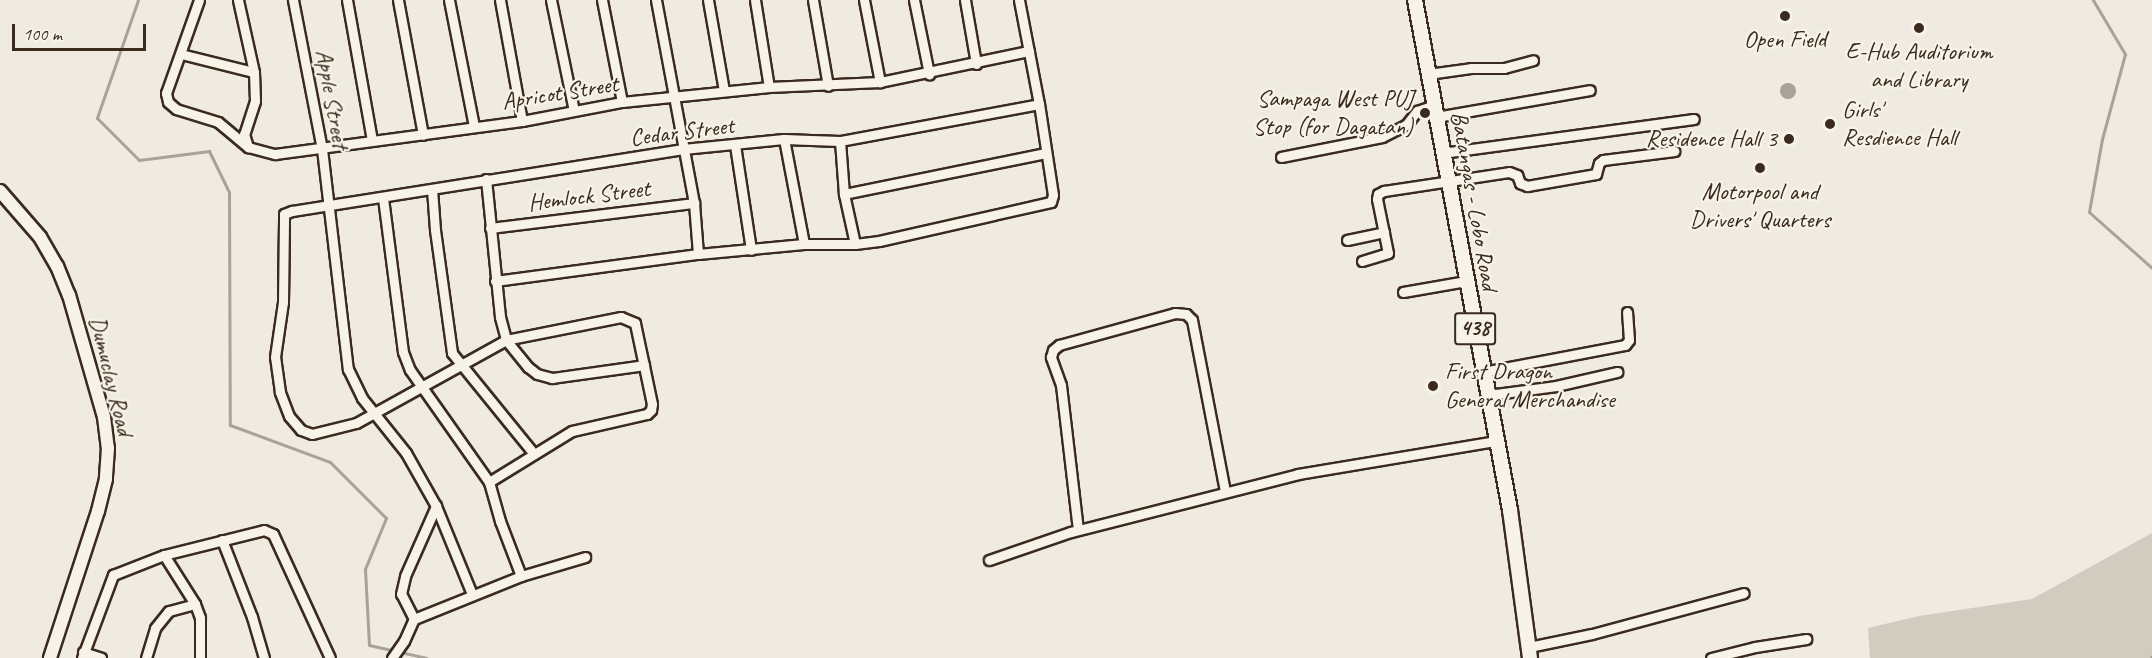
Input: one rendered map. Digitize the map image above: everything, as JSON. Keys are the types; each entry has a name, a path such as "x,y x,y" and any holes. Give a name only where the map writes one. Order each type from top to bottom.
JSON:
{"main road":[{"name":"Batangas - Lobo Road","path":"1415,0 1517,558 1529,652"}],"street":[{"path":"200,0 166,93 168,102 176,109 218,122 248,147"},
{"path":"238,0 254,72 255,101 244,134 248,147"},
{"name":"Apple Street","path":"293,0 322,149 348,369 362,398 406,453 436,506 472,594"},
{"path":"347,0 372,141"},
{"path":"398,0 423,135"},
{"path":"449,0 474,126"},
{"path":"500,0 522,121"},
{"path":"551,0 574,111"},
{"path":"602,0 622,102"},
{"path":"656,0 694,203 699,254"},
{"path":"708,0 724,90"},
{"path":"755,0 769,87"},
{"path":"813,0 828,86"},
{"path":"864,0 880,82"},
{"path":"914,0 929,74"},
{"path":"965,0 976,64"},
{"path":"495,281 699,254 804,244 855,244 1051,202 1053,195 1039,104 1019,0"},
{"name":"Apricot Street","path":"248,147 275,154 522,121 622,102 724,90 880,82 929,74 1029,51"},
{"path":"181,54 254,72"},
{"path":"1428,74 1471,68 1504,68 1533,60"},
{"path":"1281,157 1382,137 1406,124 1417,111 1435,111 1590,90"},
{"name":"Cedar Street","path":"375,412 340,428 312,434 300,430 289,416 280,392 275,357 283,302 284,214 486,179 683,149 784,140 840,141 1039,104"},
{"path":"1442,153 1694,119"},
{"path":"784,140 804,244"},
{"path":"840,141 844,195 855,244"},
{"path":"735,145 751,250"},
{"path":"1362,261 1388,253 1378,194 1509,172 1517,175 1520,183 1527,186 1596,174 1599,163 1603,160 1674,151"},
{"path":"844,195 1045,153"},
{"path":"486,179 495,281 506,340 537,374 552,378 644,365"},
{"path":"432,189 435,230 452,353 534,454"},
{"name":"Dumuclay Road","path":"0,191 40,237 57,266 69,295 104,417 108,448 106,479 98,511 50,658"},
{"path":"383,198 403,352 410,370 421,387 489,482 500,520 521,576"},
{"name":"Hemlock Street","path":"490,228 694,203"},
{"path":"1347,240 1384,232"},
{"path":"1403,292 1466,281"},
{"path":"1483,372 1625,345 1629,340 1627,312"},
{"path":"1078,530 1061,385 1051,357 1053,350 1059,345 1175,313 1186,314 1192,320 1225,492"},
{"path":"375,412 506,340 621,316 635,323 651,410 647,414 572,431 489,482"},
{"path":"1488,395 1556,386 1617,372"},
{"path":"989,560 1078,530 1298,474 1388,457 1496,441"},
{"path":"414,619 401,594 436,506"},
{"path":"101,658 82,655 113,575 164,555 264,530 273,534 329,658"},
{"path":"222,540 252,617 264,658"},
{"path":"164,555 195,604 200,618 200,658"},
{"path":"392,658 414,619 521,576 585,557"},
{"path":"1529,652 1744,593"},
{"path":"146,658 155,628 169,611 195,604"},
{"path":"1711,658 1755,647 1806,639"}],"shaded area":[{"path":"1788,83 1796,91 1788,99 1780,91"},
{"path":"2152,533 2152,658 1870,658 1868,628 1919,616 2032,599"}],"waterway":[{"path":"138,0 97,118 139,160 209,151 229,192 230,425 330,462 386,518 365,569 369,645 427,658"},
{"path":"2093,0 2125,54 2102,139 2089,212 2152,268"}],"place":[{"name":"Open Field","path":"1785,16"},
{"name":"E-Hub Auditorium and Library","path":"1919,28"},
{"name":"Sampaga West PUJ Stop (for Dagatan)","path":"1425,113"},
{"name":"Girls' Resdience Hall","path":"1830,124"},
{"name":"Residence Hall 3","path":"1789,139"},
{"name":"Motorpool and Drivers' Quarters","path":"1760,168"},
{"name":"First Dragon General Merchandise","path":"1433,386"}]}
